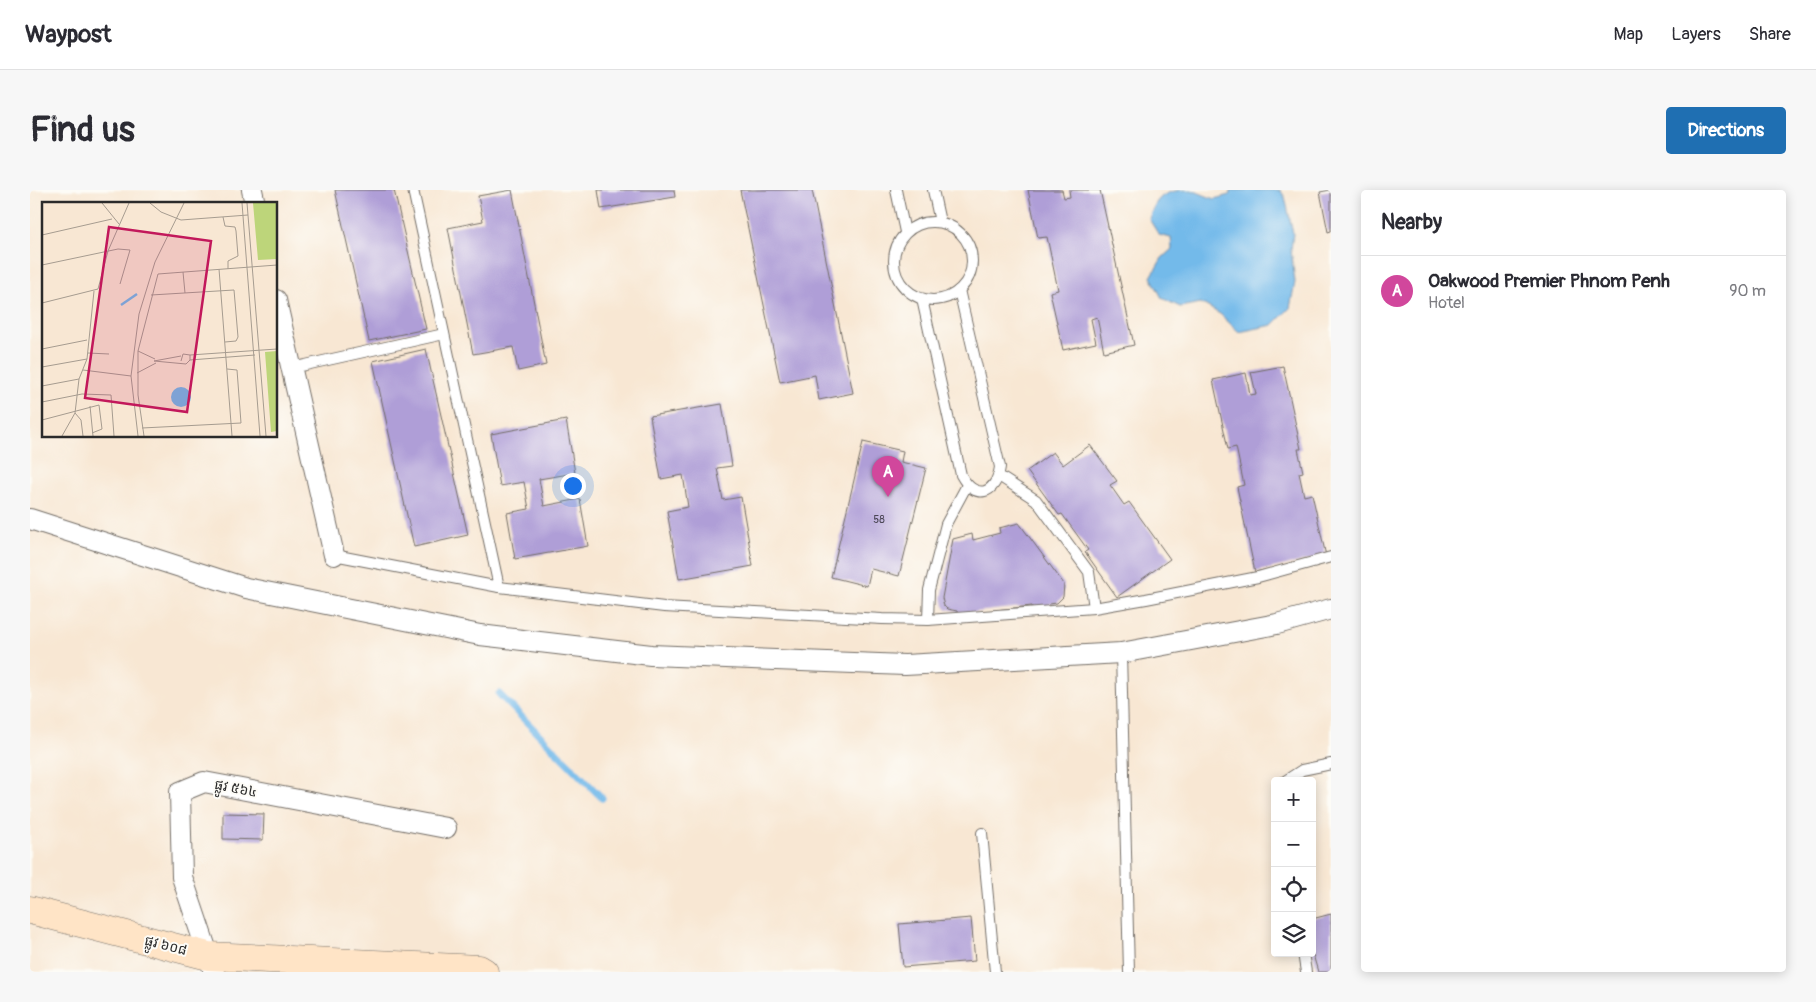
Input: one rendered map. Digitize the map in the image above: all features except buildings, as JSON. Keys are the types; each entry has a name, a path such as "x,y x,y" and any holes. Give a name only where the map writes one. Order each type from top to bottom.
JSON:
{"street":[{"path":"278,308 334,555"},
{"path":"30,519 246,588 470,633 651,655 905,665 1121,652 1277,624 1331,609"},
{"name":"ផ្លូវ ៥៦៤","path":"211,964 182,877 180,792 204,782 446,828"},
{"name":"ផ្លូវ ៦០៨","path":"30,910 211,964 479,969 484,972"}],"lane":[{"path":"413,190 499,587"},
{"path":"896,190 905,232"},
{"path":"932,190 940,222"},
{"path":"940,222 958,231 967,242 972,255 968,280 959,290 946,299 934,301 913,295 902,286 896,274 894,261 898,246 905,232 926,223 940,222"},
{"path":"922,299 961,475 967,485 974,491 985,492 993,487 1000,467 959,290"},
{"path":"292,368 444,334"},
{"path":"998,476 1036,500 1089,572 1094,608"},
{"path":"928,620 929,590 946,524 967,485"},
{"path":"334,555 499,587 664,607 928,620 1094,608 1146,600 1258,577 1331,557"},
{"path":"1121,652 1129,972"},
{"path":"1291,777 1302,770 1331,764"},
{"path":"982,834 995,972"},
{"path":"1304,957 1306,972"}],"water":[{"path":"1192,190 1214,199 1229,195 1232,190 1280,190 1285,197 1293,233 1291,250 1295,282 1290,308 1273,325 1239,332 1220,314 1201,303 1180,307 1162,298 1151,277 1162,258 1172,249 1171,238 1159,235 1149,219 1156,203 1164,195 1170,192"}],"waterway":[{"path":"499,694 602,798"}],"place":[{"name":"Oakwood Premier Phnom Penh","path":"888,497"}]}
